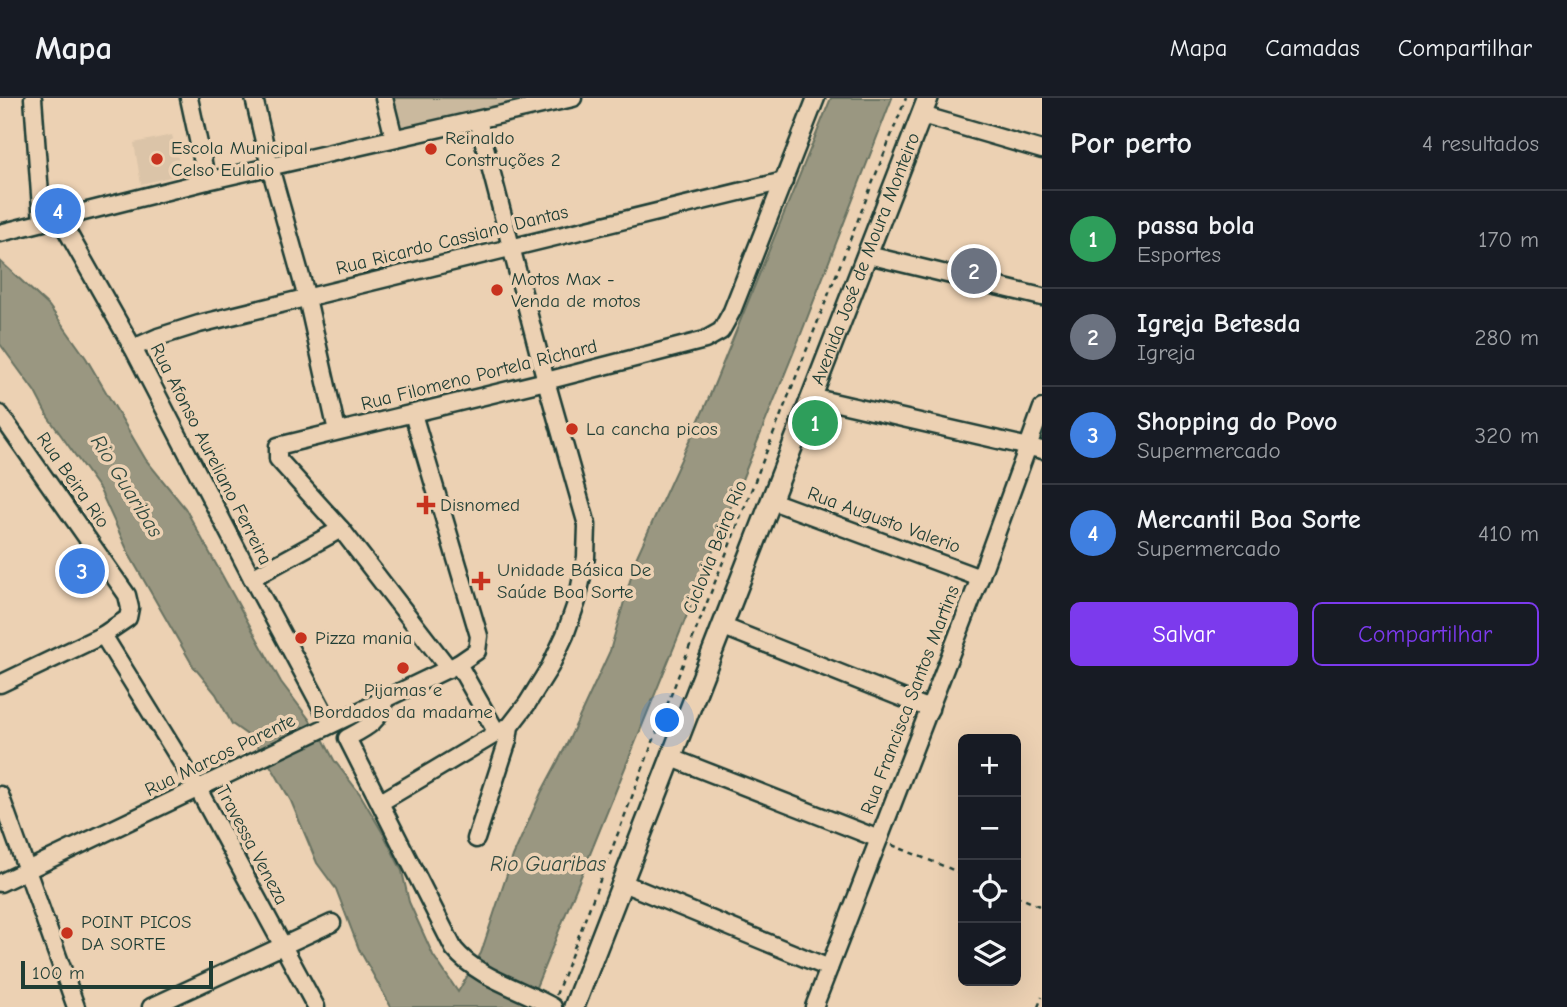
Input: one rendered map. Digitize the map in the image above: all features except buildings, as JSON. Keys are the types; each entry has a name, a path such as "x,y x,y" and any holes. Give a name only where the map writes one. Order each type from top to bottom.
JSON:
{"main road":[{"name":"Avenida José de Moura Monteiro","path":"574,1007 868,255 922,104"},
{"name":"Avenida José de Moura Monteiro","path":"561,1007 922,104"}],"street":[{"path":"33,98 42,222"},
{"path":"189,98 207,181"},
{"path":"254,98 270,167 307,298 337,431"},
{"path":"384,98 394,138"},
{"path":"0,233 207,181 573,98"},
{"name":"Rua Filomeno Portela Richard","path":"341,529 278,459 278,446 546,382 715,336 725,324 816,98"},
{"path":"922,104 1042,150"},
{"path":"381,802 503,729 527,704 550,667 565,635 584,570 587,525 546,382 478,120"},
{"name":"Rua Ricardo Cassiano Dantas","path":"133,348 177,330 784,181"},
{"name":"Rua Afonso Aureliano Ferreira","path":"59,217 133,348 251,578 329,718"},
{"path":"868,255 1042,297"},
{"path":"811,397 1035,448"},
{"name":"Rua Francisca Santos Martins","path":"814,1007 980,578 1035,448 1042,408"},
{"name":"Rua Beira Rio","path":"0,414 127,595 130,608 128,618 103,635"},
{"path":"413,414 479,636 478,651 453,667"},
{"name":"Rua Augusto Valerio","path":"772,501 980,578"},
{"path":"251,578 341,529 503,729 508,740 476,839"},
{"path":"724,627 930,709"},
{"path":"0,684 103,635"},
{"name":"Travessa Veneza","path":"103,635 198,789 316,1007"},
{"name":"Rua Marcos Parente","path":"0,883 246,765 329,718 385,699 453,667"},
{"path":"385,699 382,711 374,723 347,738 454,949 460,957 484,974 533,995 553,1007"},
{"path":"672,758 879,839"},
{"path":"0,795 76,1007"},
{"path":"623,883 829,968"},
{"path":"151,1007 332,923"}],"path":[{"name":"Ciclovia Beira Rio","path":"553,1007 570,955 905,98"},
{"path":"879,839 958,872"},
{"path":"1021,898 1042,907"},
{"path":"1038,1007 1042,997"}],"shaded area":[{"path":"390,98 541,98 398,131"},
{"name":"Escola Municipal Celso Eulalio","path":"172,135 182,174 141,184 134,143"}],"water":[{"name":"Rio Guaribas","path":"831,98 892,98 801,334 528,1007 391,1007 359,949 336,889 317,863 291,801 275,773 253,739 232,724 216,694 193,666 130,556 100,490 0,344 0,261 49,306 86,358 146,460 185,508 281,682 321,735 334,760 360,794 384,835 402,871 409,902 433,955 458,992 481,953 513,856 541,793 610,651 637,556 708,400"}],"place":[{"name":"Reinaldo Construções 2","path":"431,149"},
{"name":"Escola Municipal Celso Eulalio","path":"157,159"},
{"name":"Mercantil Boa Sorte","path":"58,211"},
{"name":"Igreja Betesda","path":"974,271"},
{"name":"Motos Max - Venda de motos","path":"497,290"},
{"name":"passa bola","path":"815,423"},
{"name":"La cancha picos","path":"572,429"},
{"name":"Disnomed","path":"426,505"},
{"name":"Shopping do Povo","path":"82,571"},
{"name":"Unidade Básica De Saúde Boa Sorte","path":"481,581"},
{"name":"Pizza mania","path":"301,638"},
{"name":"Pijamas e Bordados da madame","path":"403,668"},
{"name":"POINT PICOS DA SORTE","path":"67,933"}]}
